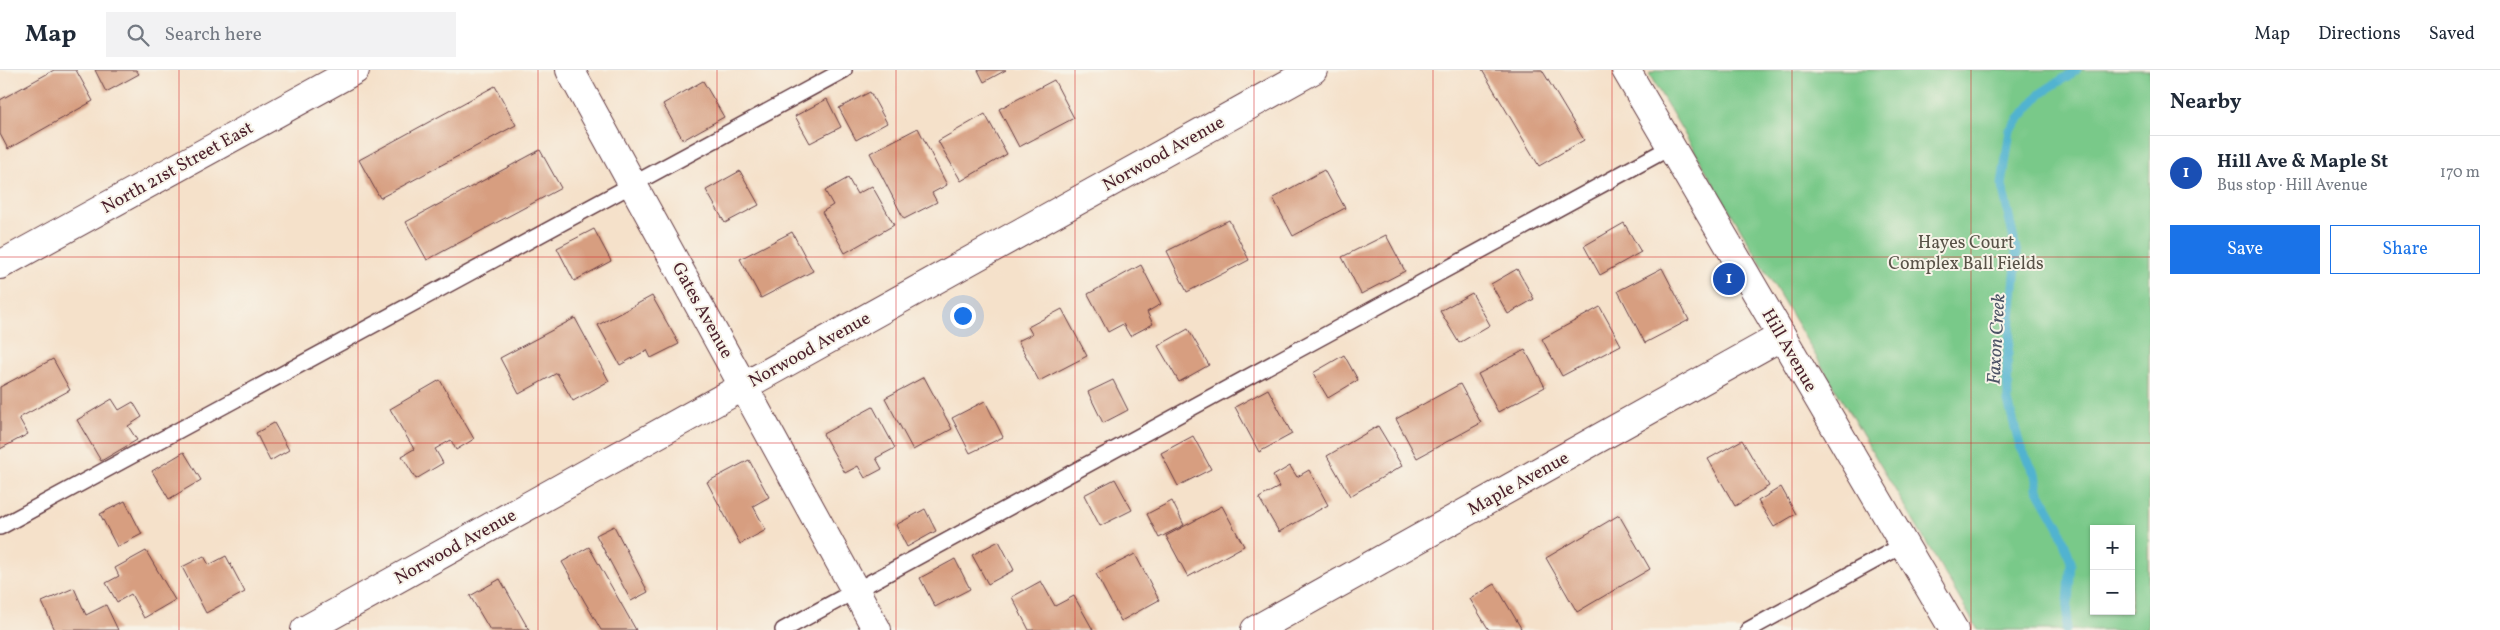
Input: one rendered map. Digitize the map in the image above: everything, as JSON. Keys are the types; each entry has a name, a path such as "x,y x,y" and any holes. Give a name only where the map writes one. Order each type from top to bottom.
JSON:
{"street":[{"name":"North 21st Street East","path":"0,265 354,70"},
{"name":"Gates Avenue","path":"570,70 877,630"},
{"name":"Norwood Avenue","path":"305,630 1313,70"},
{"name":"Hill Avenue","path":"1626,70 1954,630"},
{"name":"Maple Avenue","path":"1255,630 1782,336"}],"lane":[{"path":"0,527 634,186 844,70"},
{"path":"783,630 1671,148"},
{"path":"1748,630 1905,544"}],"green space":[{"name":"Hayes Court Complex Ball Fields","path":"1657,70 2150,70 2148,630 1978,630 1649,74"}],"building":[{"path":"54,70 76,70 93,101 8,149 0,134 0,100"},
{"path":"95,70 136,70 139,74 106,92"},
{"path":"978,70 1006,70 984,82"},
{"path":"1482,70 1542,70 1584,140 1539,166"},
{"path":"1054,80 1074,118 1019,147 999,109"},
{"path":"703,81 724,117 683,140 663,104"},
{"path":"495,86 516,125 380,198 359,160"},
{"path":"870,92 887,123 856,140 839,108"},
{"path":"827,99 841,127 810,143 795,116"},
{"path":"985,114 1007,154 961,181 938,141"},
{"path":"918,128 947,185 932,193 937,202 904,219 870,153"},
{"path":"540,150 561,188 427,260 406,222"},
{"path":"1324,170 1345,208 1293,236 1273,198"},
{"path":"740,171 759,205 725,223 706,190"},
{"path":"848,178 857,194 872,186 894,225 845,253 822,212 833,205 825,191"},
{"path":"1229,220 1249,260 1187,292 1167,251"},
{"path":"1624,223 1641,252 1600,275 1584,246"},
{"path":"594,229 611,261 574,281 557,248"},
{"path":"792,232 813,271 761,298 740,259"},
{"path":"1386,235 1405,271 1361,294 1342,257"},
{"path":"1141,265 1161,304 1147,312 1153,324 1130,336 1123,324 1108,332 1088,294"},
{"path":"1662,268 1689,320 1645,343 1618,291"},
{"path":"1517,269 1534,299 1508,314 1491,284"},
{"path":"1472,293 1490,325 1459,343 1440,311"},
{"path":"652,296 679,344 651,358 647,350 620,365 598,325"},
{"path":"1600,307 1621,345 1562,376 1542,339"},
{"path":"1062,309 1087,356 1039,381 1018,341 1032,334 1028,327"},
{"path":"575,318 609,381 573,401 557,373 519,394 500,358"},
{"path":"1188,329 1209,365 1179,382 1158,346"},
{"path":"1525,350 1545,387 1498,412 1478,374"},
{"path":"1344,355 1358,380 1328,398 1313,373"},
{"path":"53,359 70,390 19,418 28,434 0,449 0,387"},
{"path":"924,377 952,429 913,450 885,398"},
{"path":"440,380 474,439 456,450 451,440 435,449 443,463 416,479 402,456 414,449 390,409"},
{"path":"1113,380 1128,410 1103,423 1088,392"},
{"path":"1460,384 1481,423 1417,458 1396,419"},
{"path":"1268,389 1292,434 1259,452 1235,407"},
{"path":"112,399 119,410 133,402 142,417 128,426 137,440 101,461 77,420"},
{"path":"985,401 1003,437 970,453 952,418"},
{"path":"873,407 895,448 876,458 882,469 865,478 858,466 845,473 823,434"},
{"path":"274,423 289,450 270,461 256,433"},
{"path":"1378,426 1402,466 1350,496 1327,456"},
{"path":"1193,436 1211,469 1178,486 1161,453"},
{"path":"1742,440 1769,486 1735,506 1708,459"},
{"path":"184,452 201,480 169,499 152,471"},
{"path":"749,460 769,497 753,506 766,530 740,544 707,482"},
{"path":"1290,466 1297,477 1309,470 1328,505 1279,532 1259,498 1279,487 1273,476"},
{"path":"1115,479 1132,510 1100,526 1084,495"},
{"path":"1781,487 1796,514 1774,527 1758,501"},
{"path":"125,501 142,534 117,547 100,514"},
{"path":"1172,501 1184,525 1159,538 1147,514"},
{"path":"1222,506 1244,546 1188,577 1166,536"},
{"path":"925,509 936,531 907,547 896,525"},
{"path":"1619,515 1650,569 1577,612 1546,558"},
{"path":"614,526 648,592 631,601 596,535"},
{"path":"999,541 1014,570 988,584 972,555"},
{"path":"589,547 636,630 601,630 562,562"},
{"path":"146,551 175,600 144,618 131,594 117,602 106,583 119,576 115,568"},
{"path":"1135,554 1159,600 1121,621 1096,574"},
{"path":"204,556 209,565 226,556 245,592 206,613 182,567"},
{"path":"955,559 970,589 935,607 920,578"},
{"path":"500,579 529,630 490,630 470,596"},
{"path":"1041,581 1055,606 1074,596 1093,630 1029,630 1012,597"},
{"path":"1495,584 1521,628 1518,630 1489,630 1470,599"},
{"path":"74,588 86,615 106,605 118,630 55,630 42,602"}],"waterway":[{"name":"Faxon Creek","path":"2066,630 2071,562 2059,527 2037,488 2037,478 2020,446 2008,401 2007,363 2017,254 2002,185 2010,130 2041,93 2077,70"}],"place":[{"name":"Hill Ave & Maple St","path":"1729,279"}]}
